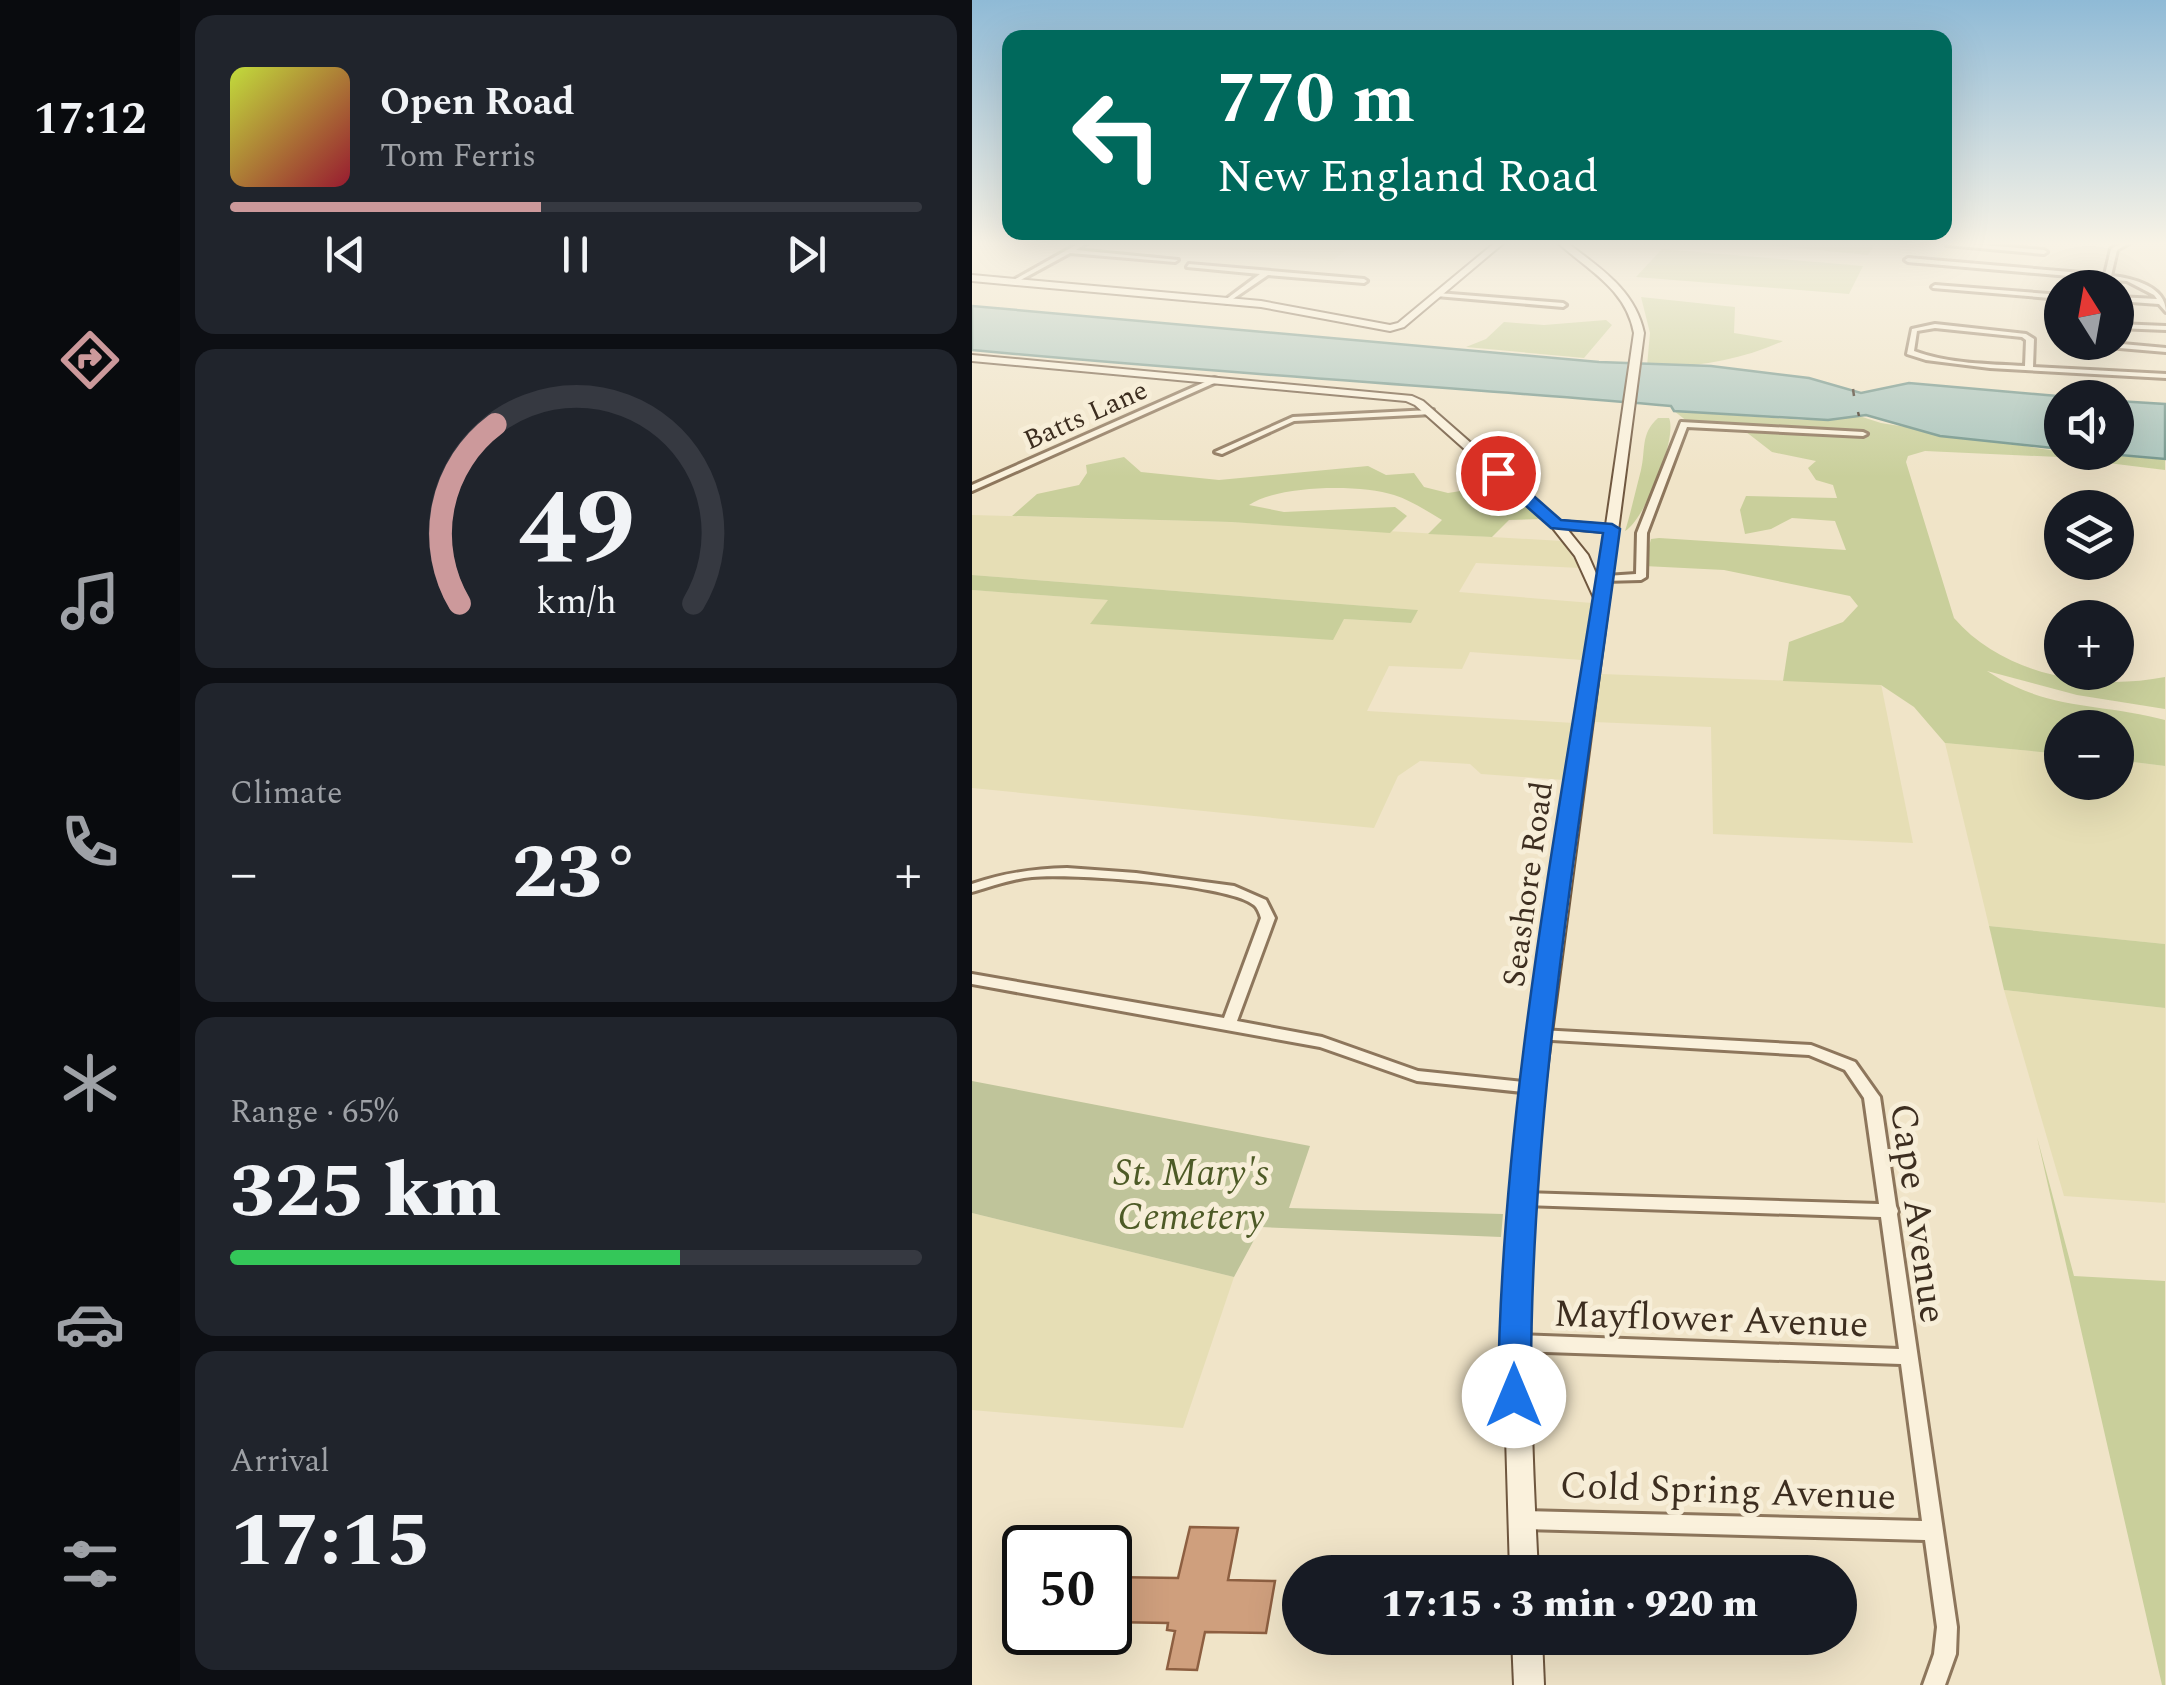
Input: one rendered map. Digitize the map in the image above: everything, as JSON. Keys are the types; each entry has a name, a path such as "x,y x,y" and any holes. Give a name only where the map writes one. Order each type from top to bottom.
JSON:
{"street":[{"path":"1342,320 1394,328 1405,320"},
{"name":"Seashore Road","path":"1523,1555 1514,1343 1521,1199 1532,1088 1636,356 1636,320"},
{"path":"2028,367 2030,338 2013,332 1920,327 1914,330 1912,354 1931,360 2028,367 2166,376"},
{"path":"2134,327 2166,328"},
{"path":"2134,347 2166,350"},
{"path":"972,358 1400,397 1430,412 1556,524 1604,589 1641,577 1642,532 1684,424 1862,434"},
{"path":"2112,360 2112,372"},
{"name":"Batts Lane","path":"972,488 1217,380"},
{"path":"1219,452 1293,419 1430,412"},
{"path":"1556,524 1612,529"},
{"path":"972,888 1005,875 1053,870 1234,890 1254,897 1266,910 1267,927 1229,1024"},
{"path":"972,979 1322,1042 1417,1076 1532,1088"},
{"name":"Cape Avenue","path":"1540,1036 1810,1050 1839,1059 1860,1075 1872,1096 1890,1210 1906,1358 1947,1627 1945,1654 1934,1685"},
{"path":"1521,1199 1890,1210"},
{"name":"Mayflower Avenue","path":"1514,1343 1906,1358"},
{"name":"Cold Spring Avenue","path":"1521,1520 1932,1531"},
{"path":"1528,1655 1529,1685"}],"shaded area":[{"path":"972,515 1231,522 1562,541 1580,568 1476,563 1459,592 1592,603 1582,660 1470,652 1462,669 1389,666 1367,711 1574,723 1564,780 1481,774 1470,764 1420,761 1398,776 1374,828 972,788 972,590 1109,600 1091,623 1344,619 1411,623 1417,610 972,575"},
{"path":"1601,674 1881,684 1913,843 1713,834 1711,727 1594,722"},
{"path":"1945,743 2044,752 2044,800 2134,800 2134,762 2165,766 2165,944 1989,926"},
{"path":"2004,990 2165,1008 2165,1203 2064,1196"},
{"path":"972,1213 1234,1277 1183,1428 972,1410"}],"green space":[{"path":"1606,320 1612,325 1584,358 1466,347 1486,339 1504,322 1544,325"},
{"path":"1647,320 1735,320 1734,333 1783,341 1716,362 1647,366 1650,333"},
{"path":"1674,411 1803,420 1853,414 1881,423 2044,449 2044,456 1925,451 1908,456 1906,462 1954,618 1998,654 2044,672 2044,686 1987,671 2054,700 2115,710 2044,710 2044,752 1945,743 1914,707 1881,685 1783,681 1789,642 1843,622 1858,606 1850,596 1724,570 1644,566 1651,539 1659,538 1846,550 1835,521 1792,518 1771,529 1745,534 1740,510 1746,496 1837,498 1833,485 1816,480 1808,468 1816,461 1772,452 1741,428 1692,425"},
{"path":"1658,418 1669,418 1669,443 1650,496 1625,531 1646,436"},
{"path":"1124,457 1141,472 1219,480 1368,466 1386,475 1414,473 1424,487 1448,493 1498,485 1542,519 1509,520 1492,537 1428,534 1442,520 1412,503 1379,491 1341,488 1279,493 1249,505 1284,512 1395,507 1407,516 1390,533 1231,522 1012,516 1037,494 1079,485 1087,473 1086,465"},
{"path":"2134,457 2165,459 2165,470 2134,466"},
{"path":"972,575 1418,610 1411,623 1344,619 1333,640 1090,624 1108,600 972,590"},
{"path":"2165,677 2165,709 2058,690 2134,690 2134,681"},
{"path":"2134,713 2165,720 2165,766 2134,762"},
{"path":"1989,926 2165,944 2165,1008 2004,990"},
{"name":"St. Mary's Cemetery","path":"972,1081 1310,1146 1289,1208 1503,1214 1501,1237 1261,1227 1234,1277 972,1213"},
{"path":"2037,1137 2074,1276 2165,1281 2165,1685 2162,1685"}],"water":[{"path":"972,320 1125,320 1599,362 1711,366 1809,378 1861,393 1909,383 2044,395 2044,447 1940,436 1866,415 1828,420 1674,411 1671,406 972,350"},
{"path":"2134,402 2165,404 2165,459 2134,456"}],"building":[{"path":"1190,1527 1238,1528 1228,1580 1275,1581 1266,1633 1205,1632 1197,1670 1167,1669 1175,1631 1167,1630 1168,1623 1132,1622 1132,1577 1178,1578"}],"railway":[{"path":"1853,389 1854,396"},
{"path":"1858,412 1859,416"}],"route":[{"path":"1498,473 1556,524 1612,529 1532,1088 1515,1266 1514,1396"}]}
